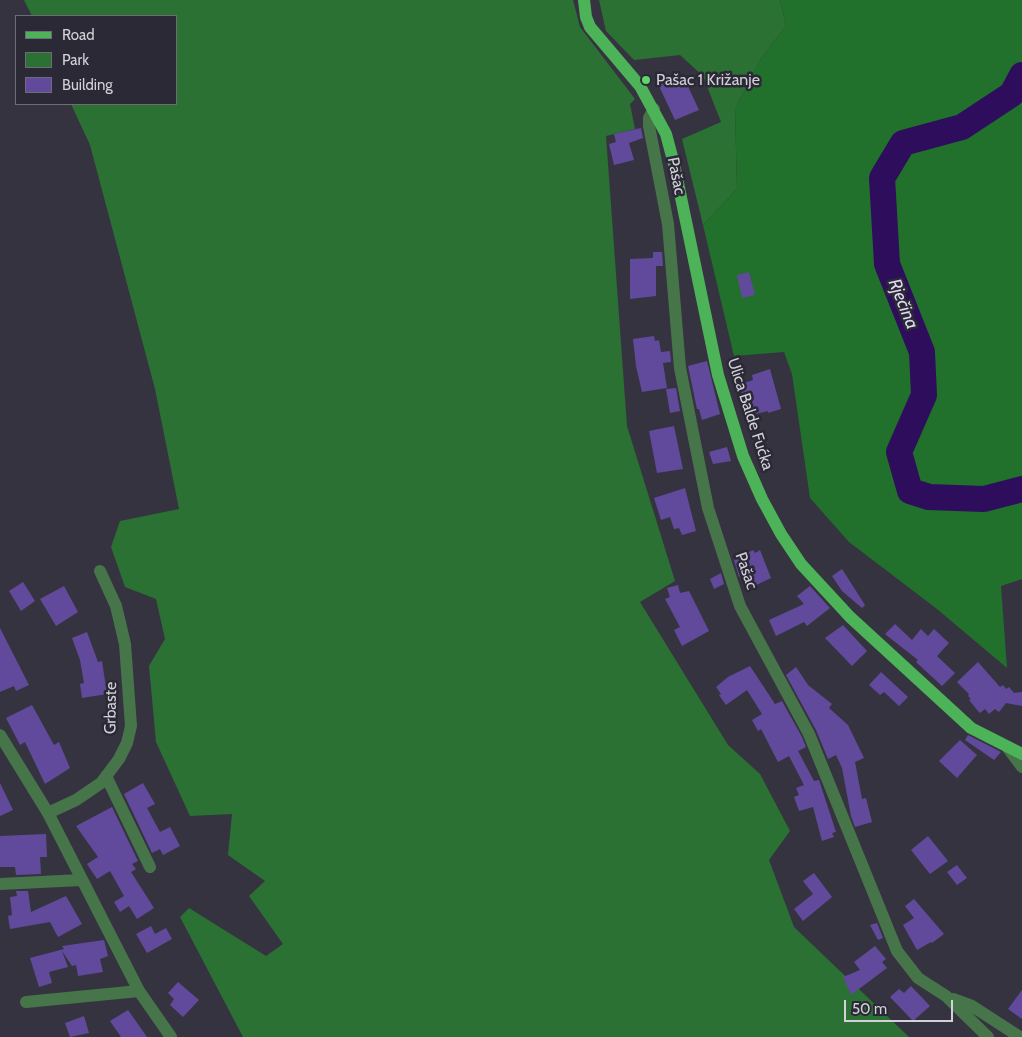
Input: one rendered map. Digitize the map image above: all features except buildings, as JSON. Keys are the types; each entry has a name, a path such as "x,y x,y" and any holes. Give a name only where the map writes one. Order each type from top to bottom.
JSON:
{"main road":[{"name":"Ulica Balde Fućka","path":"584,0 586,17 590,27 640,86 666,134 718,375 743,456 762,499 801,564 850,617 971,728 1022,754"}],"street":[{"name":"Pašac","path":"654,109 649,118 648,126 668,224 680,368 708,508 740,606 810,734 897,951 918,978 946,996 988,1037"},
{"name":"Grbaste","path":"48,813 76,800 101,783 127,742 131,705 125,644 121,626 100,570"},
{"path":"0,735 48,813 139,991 171,1037"},
{"path":"1008,748 1022,767"},
{"path":"106,776 150,867"},
{"path":"0,884 81,880"},
{"path":"26,1002 139,991"},
{"name":"Pašac","path":"946,996 972,1006 1020,1037"}],"green space":[{"path":"24,0 573,0 580,27 635,99 630,104 635,129 606,136 627,426 675,581 640,602 728,745 760,774 790,831 769,860 794,927 909,1037 243,1037 180,917 189,908 266,956 283,944 249,896 265,881 228,855 232,814 190,816 156,742 149,666 165,639 156,599 125,587 111,547 120,521 179,509 155,389 90,145 71,105 178,105 178,15 32,15"},
{"path":"599,0 780,0 786,26 762,57 735,109 737,189 703,225 682,139 721,122 703,76 680,55 634,60 606,31"},
{"path":"780,0 1022,0 1022,579 1001,586 1007,668 937,609 849,542 810,498 792,374 784,352 734,356 703,225 737,189 735,109 762,57 786,26"}],"waterway":[{"name":"Rječina","path":"1022,75 1012,94 962,127 903,143 882,178 887,264 922,352 924,395 899,452 910,491 929,497 984,499 1022,489"}],"place":[{"name":"Pašac 1 Križanje","path":"646,80"}]}
